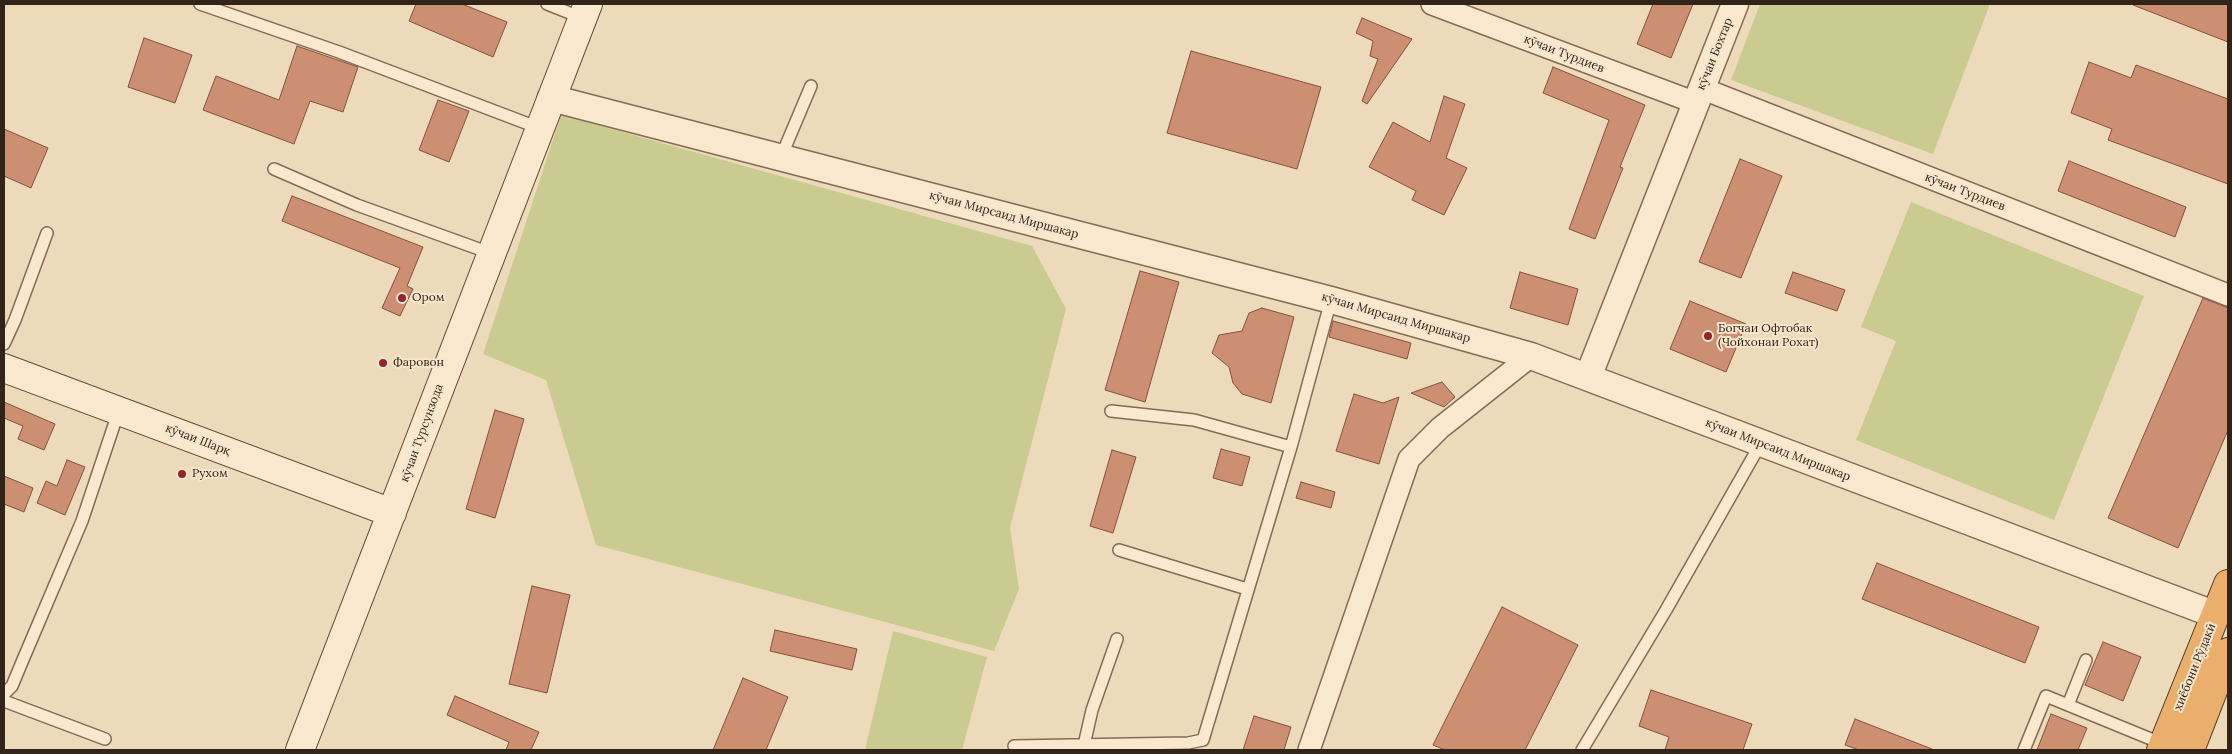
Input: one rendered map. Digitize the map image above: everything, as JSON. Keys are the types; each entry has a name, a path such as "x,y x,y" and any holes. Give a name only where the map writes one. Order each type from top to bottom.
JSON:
{"highway":[{"name":"хиёбони Рӯдакӣ","path":"2162,747 2228,584"},
{"path":"2190,750 2228,652"}],"main road":[{"name":"кӯчаи Турсунзода","path":"300,750 490,253 585,11"},
{"name":"кӯчаи Шарқ","path":"4,368 392,513"}],"street":[{"name":"кӯчаи Турдиев","path":"1432,4 1699,96 2228,295"},
{"name":"кӯчаи Бохтар","path":"1588,377 1735,4"},
{"name":"кӯчаи Мирсаид Миршакар","path":"551,98 1331,300 1531,356 2216,616"},
{"path":"1309,750 1409,459 1440,428 1531,356"}],"lane":[{"path":"200,4 339,52 539,128"},
{"path":"547,4 585,11"},
{"path":"781,157 811,86"},
{"path":"274,170 357,205 490,253"},
{"path":"4,344 15,320 47,233"},
{"path":"1014,746 1188,743 1203,740 1290,447 1331,300"},
{"path":"4,694 12,686 82,520 120,410"},
{"path":"1111,411 1194,420 1290,447"},
{"path":"1582,750 1666,610 1761,443"},
{"path":"1119,550 1247,589"},
{"path":"1084,744 1092,710 1117,639"},
{"path":"2068,705 2086,660"},
{"path":"2024,750 2046,696 2162,747"},
{"path":"4,701 105,739"}],"green space":[{"path":"1760,4 1990,4 1933,154 1731,80"},
{"path":"561,115 1032,246 1066,309 1010,527 1019,589 994,651 596,545 546,380 483,354"},
{"path":"1911,202 2144,296 2054,520 1856,440 1896,341 1861,327"},
{"path":"893,631 987,657 962,750 865,750"}],"building":[{"path":"416,4 462,4 507,22 493,57 409,21"},
{"path":"1653,4 1693,4 1671,58 1637,44"},
{"path":"2228,4 2228,42 2133,5"},
{"path":"1362,18 1412,39 1367,104 1362,101 1378,59 1370,56 1373,41 1356,33"},
{"path":"144,38 192,55 175,103 128,87"},
{"path":"297,46 358,67 343,112 310,101 294,144 203,110 216,76 279,100"},
{"path":"1191,51 1321,87 1297,169 1167,133"},
{"path":"2089,62 2131,78 2136,65 2228,99 2228,184 2108,140 2112,129 2071,113"},
{"path":"1553,67 1645,105 1620,167 1623,168 1595,239 1569,229 1609,120 1543,93"},
{"path":"1444,96 1465,104 1446,158 1467,168 1444,215 1412,200 1416,191 1369,167 1393,122 1430,142"},
{"path":"438,100 469,111 449,162 419,150"},
{"path":"4,129 48,148 31,188 4,176"},
{"path":"1740,159 1782,176 1741,278 1699,262"},
{"path":"2069,161 2186,207 2175,237 2058,191"},
{"path":"292,196 423,247 407,286 413,289 400,316 382,308 400,268 282,221"},
{"path":"1140,271 1179,282 1145,402 1105,390"},
{"path":"1520,272 1578,289 1568,325 1510,308"},
{"path":"1793,272 1845,290 1837,311 1785,293"},
{"path":"2203,298 2228,308 2228,430 2178,548 2108,518"},
{"name":"Богчаи Офтобак (Чойхонаи Рохат)","path":"1690,301 1746,324 1726,372 1670,349"},
{"path":"1262,308 1294,317 1271,403 1242,394 1233,383 1229,367 1212,353 1219,335 1242,331 1249,313"},
{"path":"1333,321 1411,343 1407,359 1329,337"},
{"path":"1442,382 1455,397 1444,407 1411,393"},
{"path":"1354,394 1383,403 1399,397 1379,464 1336,451"},
{"path":"4,402 55,424 44,450 18,439 23,426 4,418"},
{"path":"495,410 524,419 495,518 466,509"},
{"path":"1221,449 1250,457 1242,486 1213,478"},
{"path":"1112,450 1136,457 1113,533 1090,526"},
{"path":"67,460 85,467 65,515 37,503 46,481 57,486"},
{"path":"4,476 33,488 24,512 4,504"},
{"path":"1301,482 1335,492 1331,508 1296,498"},
{"path":"1877,563 2039,627 2025,663 1862,599"},
{"path":"532,586 570,595 547,693 509,684"},
{"path":"1502,607 1578,645 1525,750 1445,750 1433,745"},
{"path":"775,630 857,649 852,670 770,651"},
{"path":"2103,642 2141,657 2123,701 2085,685"},
{"path":"743,678 788,697 766,750 713,750"},
{"path":"1651,690 1752,724 1743,750 1665,750 1669,737 1639,726"},
{"path":"455,696 539,732 531,750 506,750 509,742 447,715"},
{"path":"2051,714 2087,728 2078,750 2037,750"},
{"path":"1254,716 1291,727 1284,750 1243,750"},
{"path":"1855,719 1932,750 1859,750 1845,745"}],"place":[{"name":"Ором","path":"402,298"},
{"name":"Богчаи Офтобак (Чойхонаи Рохат)","path":"1708,336"},
{"name":"Фаровон","path":"383,363"},
{"name":"Рухом","path":"182,474"}]}
